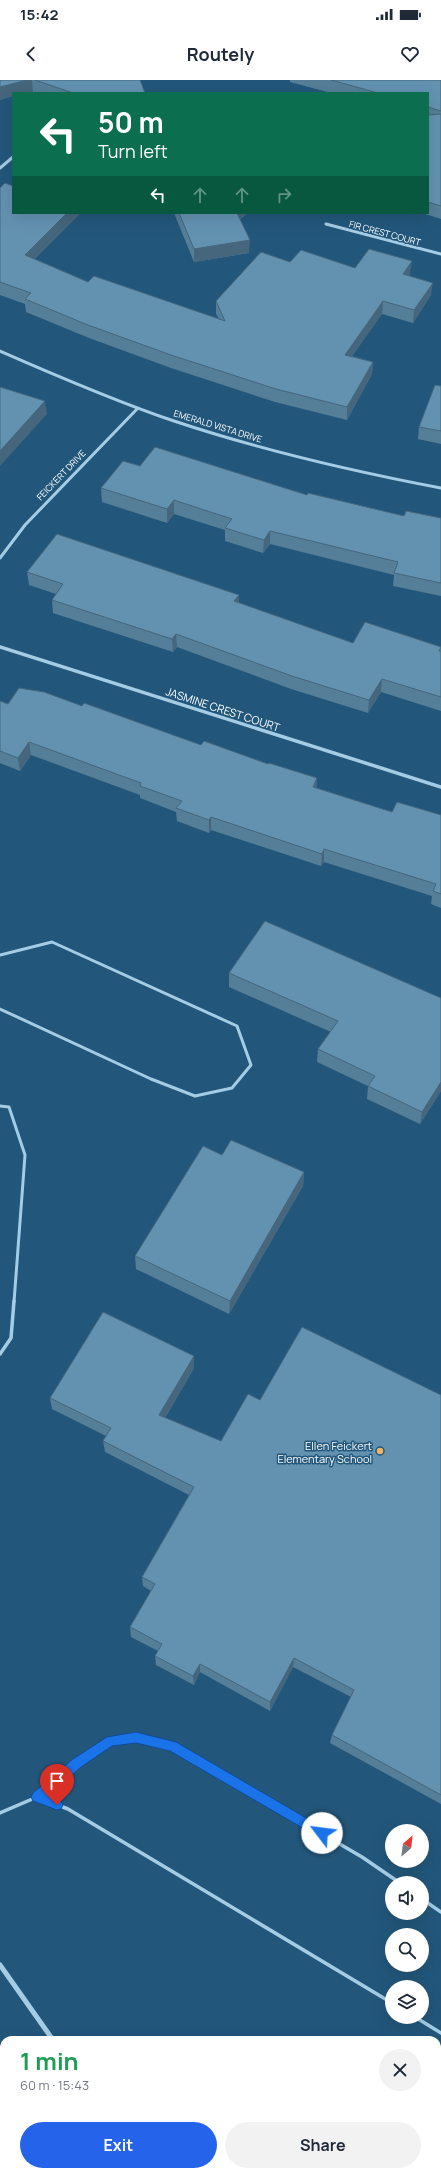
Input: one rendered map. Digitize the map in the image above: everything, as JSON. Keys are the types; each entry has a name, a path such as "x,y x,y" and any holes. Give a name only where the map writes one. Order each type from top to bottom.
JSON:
{"street":[{"path":"0,168 12,158"},
{"name":"FIR CREST COURT","path":"326,224 441,254"},
{"name":"EMERALD VISTA DRIVE","path":"0,351 76,384 138,408 221,435 312,460 441,488"},
{"name":"FEICKERT DRIVE","path":"0,558 25,526 138,408"},
{"name":"JASMINE CREST COURT","path":"0,648 441,788"},
{"path":"0,1965 50,2036"}],"lane":[{"path":"0,955 52,942 237,1026 251,1065 232,1088 195,1096 151,1079 0,1009"},
{"path":"0,1106 9,1107 25,1155 11,1338 0,1354"},
{"path":"0,1812 37,1797 77,1763 111,1741 136,1738 172,1746 362,1857 390,1876"},
{"path":"37,1797 68,1809 385,1999"},
{"path":"429,1904 441,1912"},
{"path":"427,2024 441,2032"}],"building":[{"path":"0,80 27,80 0,87"},
{"path":"35,80 140,80 145,92 70,92"},
{"path":"331,80 441,80 441,111 429,107 429,92 374,92"},
{"path":"441,114 441,206 429,202 429,115"},
{"path":"5,183 12,186 12,214 66,214 25,255 88,282 94,276 225,321 216,301 261,252 290,262 301,250 355,268 369,249 412,261 403,274 433,283 414,310 383,301 345,355 373,362 347,407 276,389 171,355 88,325 25,299 31,293 0,282 0,188"},
{"path":"179,214 237,214 250,240 194,249"},
{"path":"435,385 441,386 441,431 419,427"},
{"path":"0,387 45,401 0,451"},
{"path":"155,447 307,495 308,493 404,516 406,511 441,518 441,583 394,573 398,562 270,531 264,540 225,528 232,519 174,500 167,509 101,488 123,461 140,466"},
{"path":"57,534 239,595 234,601 353,643 365,622 441,647 439,651 441,651 441,697 382,679 369,700 292,676 176,634 172,639 52,600 63,584 27,572"},
{"path":"19,688 44,692 82,706 84,703 201,745 204,741 268,764 269,763 317,778 313,787 392,812 397,802 441,815 441,894 433,891 436,884 324,849 322,854 211,817 209,820 176,808 182,801 140,786 141,783 29,742 18,758 0,751 0,701 8,704"},
{"path":"265,921 441,998 441,1082 422,1112 368,1086 375,1076 318,1049 338,1021 229,973"},
{"path":"231,1140 304,1172 230,1301 135,1256 203,1146 222,1155"},
{"path":"103,1312 194,1356 159,1415 221,1441 248,1394 260,1400 302,1327 441,1395 441,1795 332,1735 354,1690 294,1658 270,1702 200,1664 193,1676 155,1656 162,1644 130,1627 155,1584 142,1577 194,1487 103,1441 111,1428 50,1398"}],"place":[{"name":"Ellen Feickert Elementary School","path":"380,1451"}],"route":[{"path":"57,1805 37,1797 77,1763 111,1741 136,1738 172,1746 322,1833"}]}
